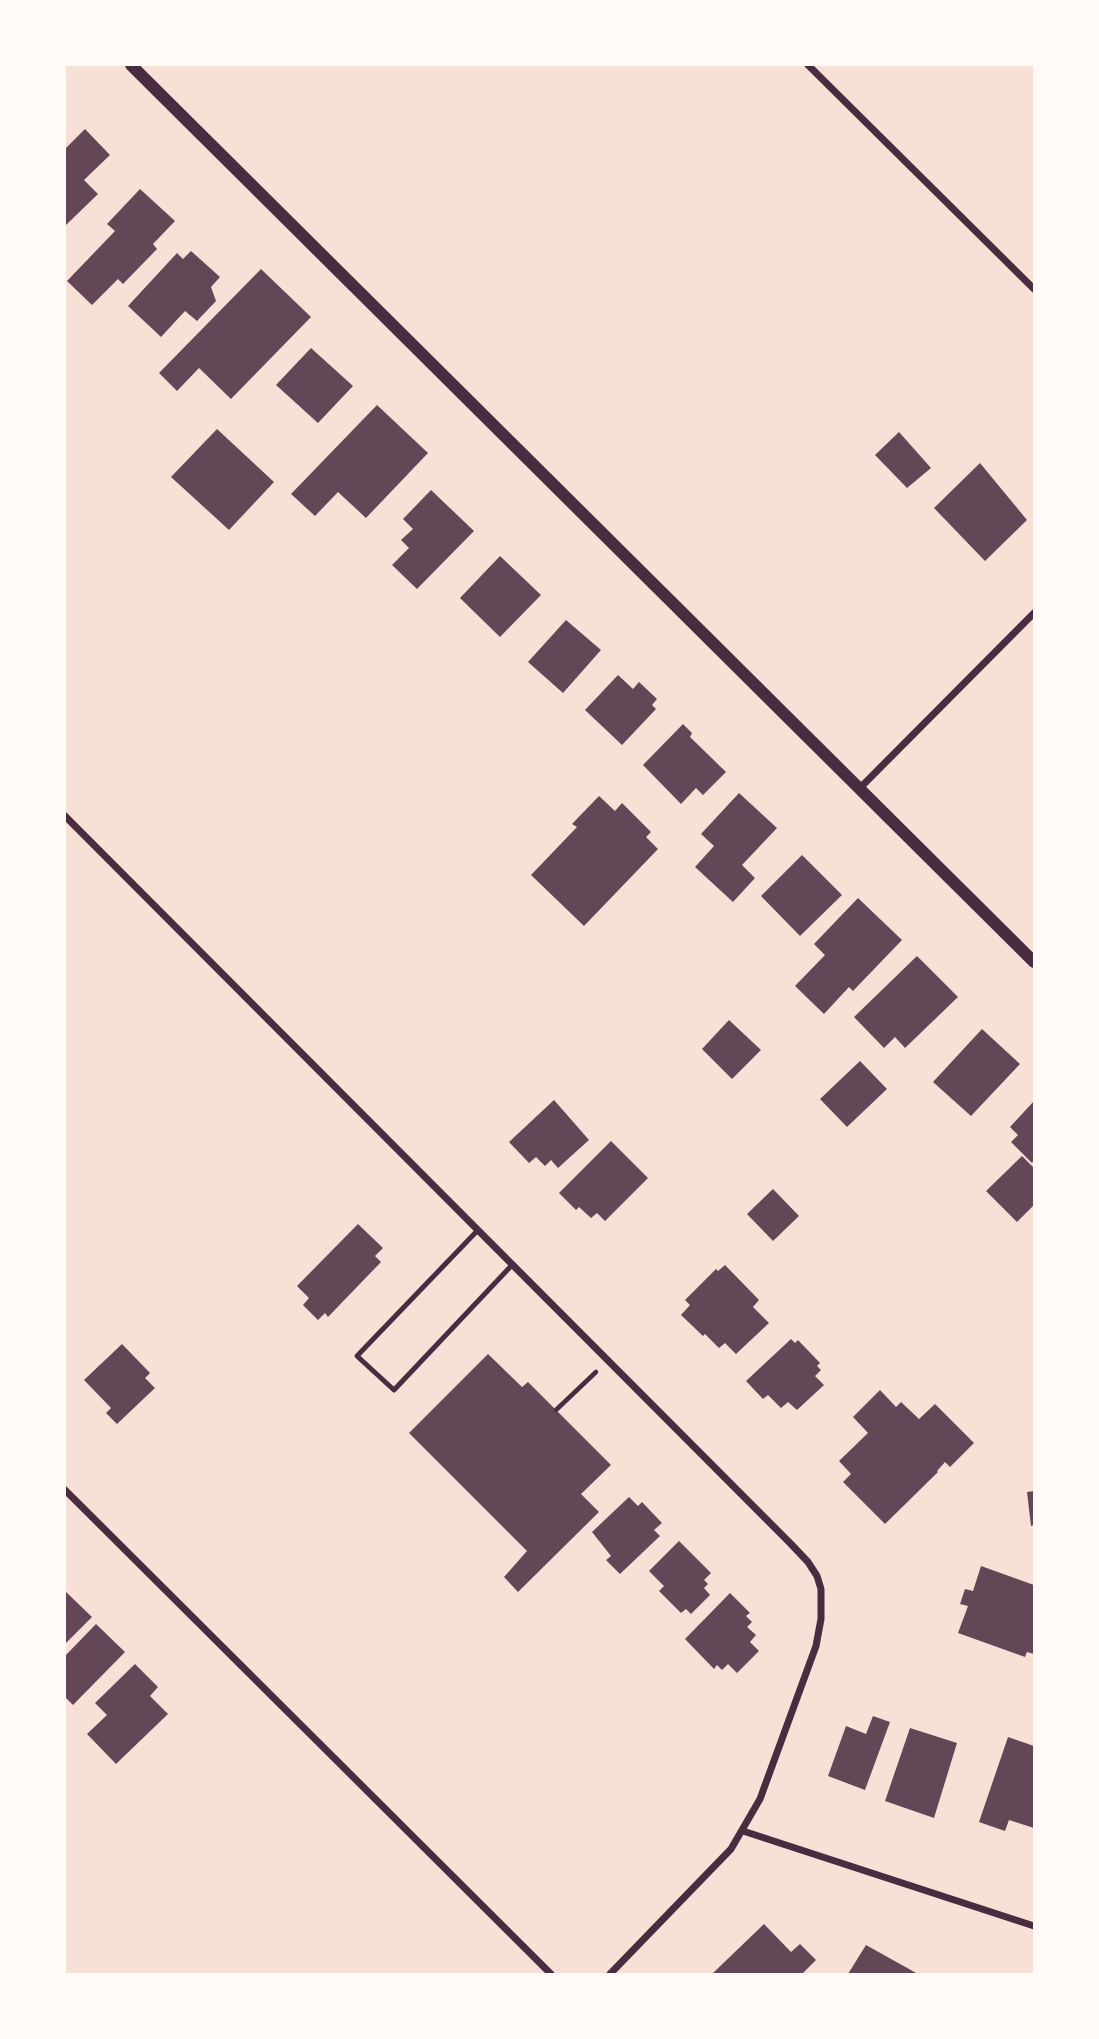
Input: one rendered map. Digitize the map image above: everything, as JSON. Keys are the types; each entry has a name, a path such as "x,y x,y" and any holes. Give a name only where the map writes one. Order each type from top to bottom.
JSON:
{"street":[{"path":"131,65 1034,962"},
{"path":"808,65 1034,289"},
{"path":"859,789 1034,613"},
{"path":"65,816 808,1562 821,1589 821,1619 816,1646 774,1763 743,1831 731,1849 700,1883 610,1974"},
{"path":"65,1490 551,1974"},
{"path":"743,1831 1034,1926"}],"lane":[{"path":"478,1230 357,1356 394,1390 513,1264"}],"path":[{"path":"556,1410 608,1361"}],"building":[{"path":"85,129 110,155 84,180 98,194 65,226 65,149"},
{"path":"140,189 175,221 153,244 157,249 123,284 118,279 92,305 67,281 115,231 107,224"},
{"path":"191,251 220,277 211,287 216,301 197,321 185,311 161,337 128,306 177,253 183,259"},
{"path":"261,269 311,317 231,399 199,368 177,391 159,373"},
{"path":"311,348 353,386 318,423 276,385"},
{"path":"377,405 428,453 366,518 338,492 315,516 291,494"},
{"path":"217,429 274,482 229,530 171,477"},
{"path":"899,432 931,468 907,488 875,455"},
{"path":"980,463 1027,520 985,561 934,508"},
{"path":"431,490 474,531 417,589 392,565 409,548 401,540 413,529 403,519"},
{"path":"500,556 541,595 500,637 460,598"},
{"path":"566,620 601,650 563,693 528,662"},
{"path":"618,675 633,689 639,682 657,699 652,705 656,709 622,745 585,710"},
{"path":"683,724 692,733 690,737 726,772 703,795 696,788 681,804 643,765"},
{"path":"739,793 777,828 742,865 755,878 733,902 695,867 714,846 701,834"},
{"path":"599,796 615,811 622,803 651,832 646,837 658,849 584,926 531,875 577,827 572,824"},
{"path":"802,855 842,895 800,936 761,896"},
{"path":"858,898 902,940 853,991 849,987 824,1014 795,986 825,955 814,944"},
{"path":"917,956 958,997 905,1048 895,1037 884,1048 854,1017"},
{"path":"729,1020 761,1050 732,1079 702,1049"},
{"path":"982,1029 1020,1064 971,1116 933,1082"},
{"path":"860,1061 887,1089 847,1127 820,1099"},
{"path":"554,1100 589,1140 558,1168 551,1160 545,1166 536,1157 529,1163 509,1142"},
{"path":"1034,1101 1032,1163 1011,1142 1018,1135 1010,1127"},
{"path":"611,1141 648,1178 605,1221 597,1213 591,1218 579,1207 576,1210 559,1193"},
{"path":"1022,1156 1034,1168 1034,1205 1017,1222 986,1191"},
{"path":"773,1189 799,1216 773,1241 747,1214"},
{"path":"358,1224 383,1248 375,1256 381,1262 328,1317 325,1313 318,1320 303,1305 309,1298 297,1286"},
{"path":"725,1265 759,1300 753,1307 769,1323 736,1354 725,1343 719,1348 681,1315 690,1305 685,1300 716,1269 718,1271"},
{"path":"791,1339 795,1343 798,1340 820,1363 817,1366 821,1370 815,1376 824,1385 797,1410 788,1402 781,1408 768,1395 763,1399 746,1381"},
{"path":"122,1344 150,1373 145,1378 155,1388 117,1424 106,1413 111,1408 84,1380"},
{"path":"488,1354 522,1387 528,1382 611,1465 581,1494 599,1512 518,1592 504,1577 527,1551 409,1433"},
{"path":"880,1390 896,1407 901,1402 919,1419 935,1404 974,1443 950,1467 945,1462 885,1524 843,1482 851,1474 839,1461 868,1433 853,1417"},
{"path":"1034,1491 1034,1525 1031,1526 1027,1492"},
{"path":"629,1497 638,1506 642,1502 662,1523 654,1530 660,1536 620,1574 606,1560 611,1556 592,1532"},
{"path":"679,1541 711,1573 704,1580 708,1584 704,1588 710,1595 691,1614 686,1609 681,1613 659,1591 664,1586 649,1571"},
{"path":"981,1566 1034,1585 1034,1654 1027,1652 1025,1657 958,1633 968,1606 960,1604 965,1589 973,1591"},
{"path":"65,1591 92,1617 65,1644"},
{"path":"730,1593 750,1613 746,1616 752,1622 747,1627 756,1635 750,1642 759,1651 737,1673 728,1664 722,1670 717,1665 714,1669 685,1639"},
{"path":"96,1624 125,1652 73,1705 65,1697 65,1656"},
{"path":"135,1664 158,1687 150,1696 168,1714 116,1764 87,1734 107,1715 95,1703"},
{"path":"873,1716 890,1722 865,1790 828,1776 846,1726 866,1734"},
{"path":"910,1728 957,1743 934,1818 885,1801"},
{"path":"1008,1737 1034,1746 1034,1828 1009,1820 1005,1831 979,1822"},
{"path":"764,1924 791,1952 800,1944 816,1960 802,1974 712,1974"},
{"path":"866,1945 918,1974 848,1974"}]}
